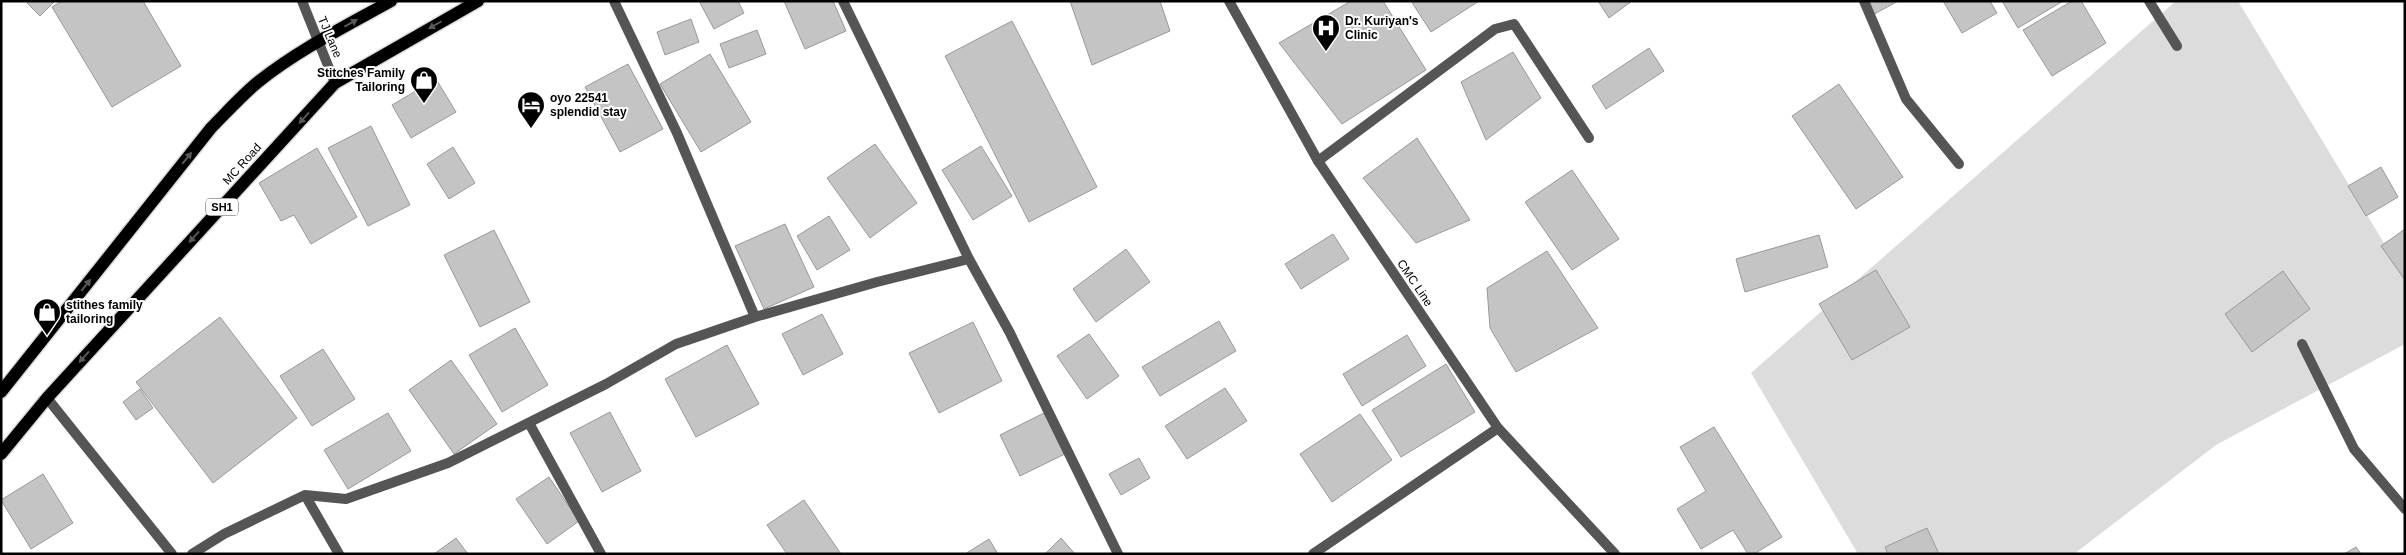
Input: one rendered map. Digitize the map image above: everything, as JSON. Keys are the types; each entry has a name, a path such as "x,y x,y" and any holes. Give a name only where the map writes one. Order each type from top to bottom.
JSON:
{"main road":[{"path":"1,392 211,128 258,82 319,41 391,1"},
{"name":"MC Road","path":"1,454 47,398 336,83 478,1"}],"street":[{"name":"TJ Lane","path":"302,1 336,83"},
{"path":"614,1 676,133 755,317"},
{"path":"843,1 969,259 1010,333 1118,554"},
{"name":"CMC Line","path":"1229,1 1318,162 1498,428 1615,554"},
{"path":"1864,1 1906,99 1959,164"},
{"path":"2149,1 2177,46"},
{"path":"1318,162 1495,29 1514,24 1589,138"},
{"path":"192,554 224,534 305,495 346,498 448,463 606,384 676,344 755,317 877,282 969,259"},
{"path":"2302,344 2354,450 2405,508"},
{"path":"47,398 172,554"},
{"path":"529,424 601,554"},
{"path":"1313,554 1498,428"},
{"path":"305,495 339,554"}],"shaded area":[{"path":"2176,1 2238,1 2405,278 2405,344 2216,445 2074,554 1858,554 1751,373"}],"building":[{"path":"29,1 55,1 40,16 27,3"},
{"path":"62,1 143,1 181,66 112,107 52,7"},
{"path":"699,1 738,1 744,13 714,29"},
{"path":"784,1 833,1 846,31 805,49"},
{"path":"1070,1 1160,1 1170,31 1092,65"},
{"path":"1351,1 1383,1 1426,70 1342,124 1279,43"},
{"path":"1411,1 1479,1 1431,32"},
{"path":"1598,1 1632,1 1609,18"},
{"path":"1861,1 1898,1 1869,17"},
{"path":"1943,1 1990,1 1997,13 1962,33"},
{"path":"2002,1 2063,1 2018,28"},
{"path":"2072,1 2081,1 2106,43 2052,76 2023,30"},
{"path":"691,19 699,42 665,55 657,32"},
{"path":"1012,21 1097,187 1029,222 945,56"},
{"path":"757,30 766,54 729,68 720,44"},
{"path":"1649,48 1664,71 1606,109 1592,86"},
{"path":"1513,52 1541,98 1486,140 1461,82"},
{"path":"710,54 751,122 701,152 660,84"},
{"path":"628,64 663,129 620,152 585,87"},
{"path":"436,79 456,112 411,138 392,105"},
{"path":"1839,84 1903,177 1856,209 1792,116"},
{"path":"371,126 410,205 368,226 328,148"},
{"path":"1417,138 1470,220 1416,243 1363,178"},
{"path":"875,144 917,203 870,238 827,178"},
{"path":"981,146 1012,196 973,220 942,170"},
{"path":"453,147 475,183 449,199 427,164"},
{"path":"317,148 357,217 311,244 294,215 281,221 259,183"},
{"path":"2381,167 2398,197 2366,216 2348,186"},
{"path":"1572,170 1619,239 1572,270 1525,202"},
{"path":"829,216 850,250 817,270 797,236"},
{"path":"785,224 814,287 764,309 735,246"},
{"path":"2405,229 2405,280 2381,246"},
{"path":"494,230 530,302 480,327 444,255"},
{"path":"1333,234 1349,259 1301,289 1285,264"},
{"path":"1819,235 1828,267 1745,292 1736,259"},
{"path":"1126,249 1150,282 1096,322 1073,289"},
{"path":"1547,251 1598,328 1516,372 1490,328 1487,288"},
{"path":"1876,270 1910,327 1852,360 1819,304"},
{"path":"2283,271 2310,309 2252,352 2225,314"},
{"path":"822,314 843,354 803,375 782,334"},
{"path":"220,317 297,418 213,483 136,382"},
{"path":"1219,321 1236,351 1160,396 1142,367"},
{"path":"973,322 1002,381 939,413 909,353"},
{"path":"515,328 548,385 502,412 469,355"},
{"path":"1089,334 1119,376 1087,399 1057,356"},
{"path":"1407,335 1426,366 1362,406 1343,374"},
{"path":"727,345 759,404 696,437 665,379"},
{"path":"323,349 355,399 312,426 280,376"},
{"path":"451,360 497,424 454,454 409,390"},
{"path":"1446,364 1475,412 1401,457 1372,410"},
{"path":"1225,388 1247,421 1187,459 1165,426"},
{"path":"140,389 153,408 136,420 123,402"},
{"path":"1050,410 1071,451 1020,476 1000,435"},
{"path":"610,412 641,471 602,492 570,433"},
{"path":"388,413 411,451 348,489 324,450"},
{"path":"1360,414 1392,460 1332,502 1300,454"},
{"path":"1714,427 1782,537 1754,554 1748,554 1733,530 1701,549 1677,509 1706,491 1680,447"},
{"path":"1139,458 1150,478 1121,495 1109,474"},
{"path":"43,474 73,523 31,549 1,500"},
{"path":"549,477 579,521 547,544 516,499"},
{"path":"804,500 841,554 787,554 767,525"},
{"path":"1927,528 1939,554 1888,554 1885,547"},
{"path":"456,538 468,554 434,554"},
{"path":"1061,538 1075,554 1045,554"},
{"path":"989,539 998,554 965,554"},
{"path":"2356,547 2361,554 2344,554"}],"place":[{"name":"Dr. Kuriyan's Clinic","path":"1326,52"},
{"name":"Stitches Family Tailoring","path":"424,104"},
{"name":"oyo 22541 splendid stay","path":"531,129"},
{"name":"stithes family tailoring","path":"47,336"}]}
